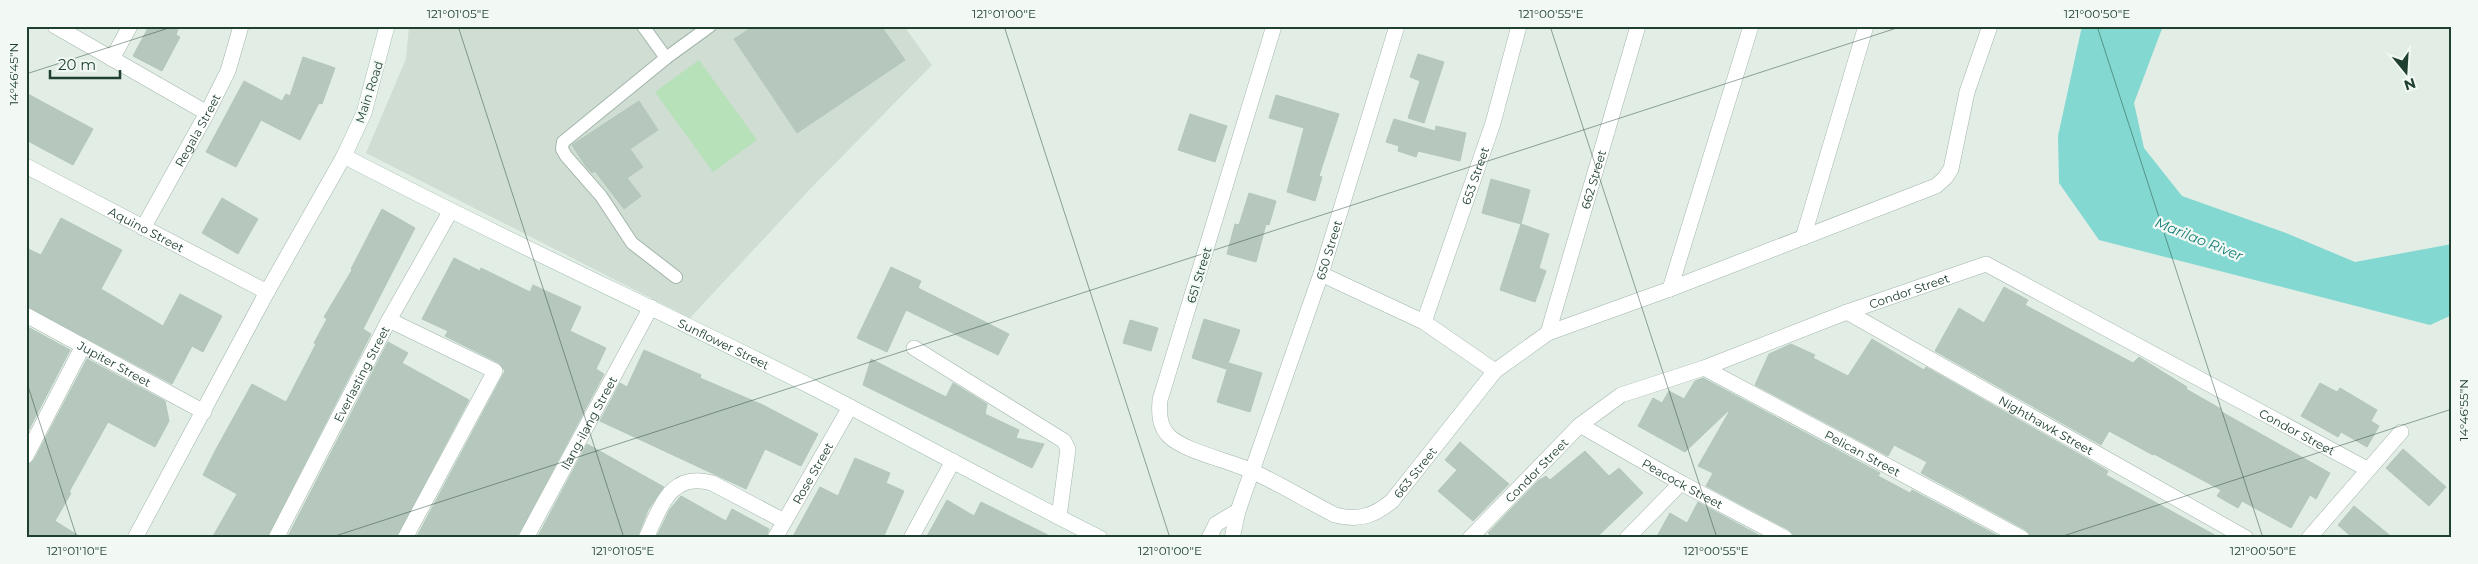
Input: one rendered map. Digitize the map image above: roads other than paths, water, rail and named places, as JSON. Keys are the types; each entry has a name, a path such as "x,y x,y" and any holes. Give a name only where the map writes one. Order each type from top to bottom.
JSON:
{"street":[{"path":"55,26 208,113"},
{"path":"112,59 130,26"},
{"name":"Regala Street","path":"143,228 208,113 228,71 241,26"},
{"name":"Main Road","path":"135,538 267,292 344,156 364,113 387,26"},
{"name":"651 Street","path":"1252,471 1180,444 1169,436 1162,426 1159,413 1160,400 1274,26"},
{"name":"650 Street","path":"1232,538 1238,511 1321,274 1397,26"},
{"name":"653 Street","path":"1424,322 1493,123 1519,26"},
{"name":"662 Street","path":"1548,333 1638,26"},
{"path":"1670,288 1751,26"},
{"path":"1803,238 1866,26"},
{"name":"663 Street","path":"1252,471 1335,515 1350,519 1366,518 1380,511 1392,501 1495,371 1548,333 1925,192 1945,178 1951,169 1967,92 1990,26"},
{"name":"Sunflower Street","path":"344,156 450,212 503,235 850,407 1100,538"},
{"name":"Aquino Street","path":"26,166 267,292"},
{"name":"Everlasting Street","path":"276,538 389,320 450,212"},
{"name":"Condor Street","path":"1470,538 1580,425 1621,395 1704,368 1847,312 1986,264 2367,469"},
{"path":"1321,274 1424,322 1495,371"},
{"name":"Ilang-ilang Street","path":"526,538 651,308"},
{"name":"Nighthawk Street","path":"1847,312 2246,538"},
{"name":"Jupiter Street","path":"26,315 204,412"},
{"path":"389,320 495,371 405,538"},
{"path":"26,456 83,346"},
{"path":"914,348 1064,441 1068,449 1059,517"},
{"name":"Pelican Street","path":"1704,368 2022,538"},
{"name":"Rose Street","path":"775,538 850,407"},
{"name":"Peacock Street","path":"1580,425 1681,483 1786,538"},
{"path":"2309,538 2401,432"},
{"path":"911,538 953,461"},
{"path":"646,538 666,496 675,486 686,480 699,479 712,483 784,521"},
{"path":"1627,538 1681,483"},
{"path":"1209,538 1216,524 1238,511"}],"lane":[{"path":"644,26 666,58"},
{"path":"676,277 632,243 602,196 562,149 563,142 666,58 710,26"}],"water":[{"name":"Marilao River","path":"2082,26 2163,26 2134,103 2144,148 2182,196 2286,233 2355,262 2452,244 2452,315 2430,325 2099,240 2059,183 2058,136"}]}
